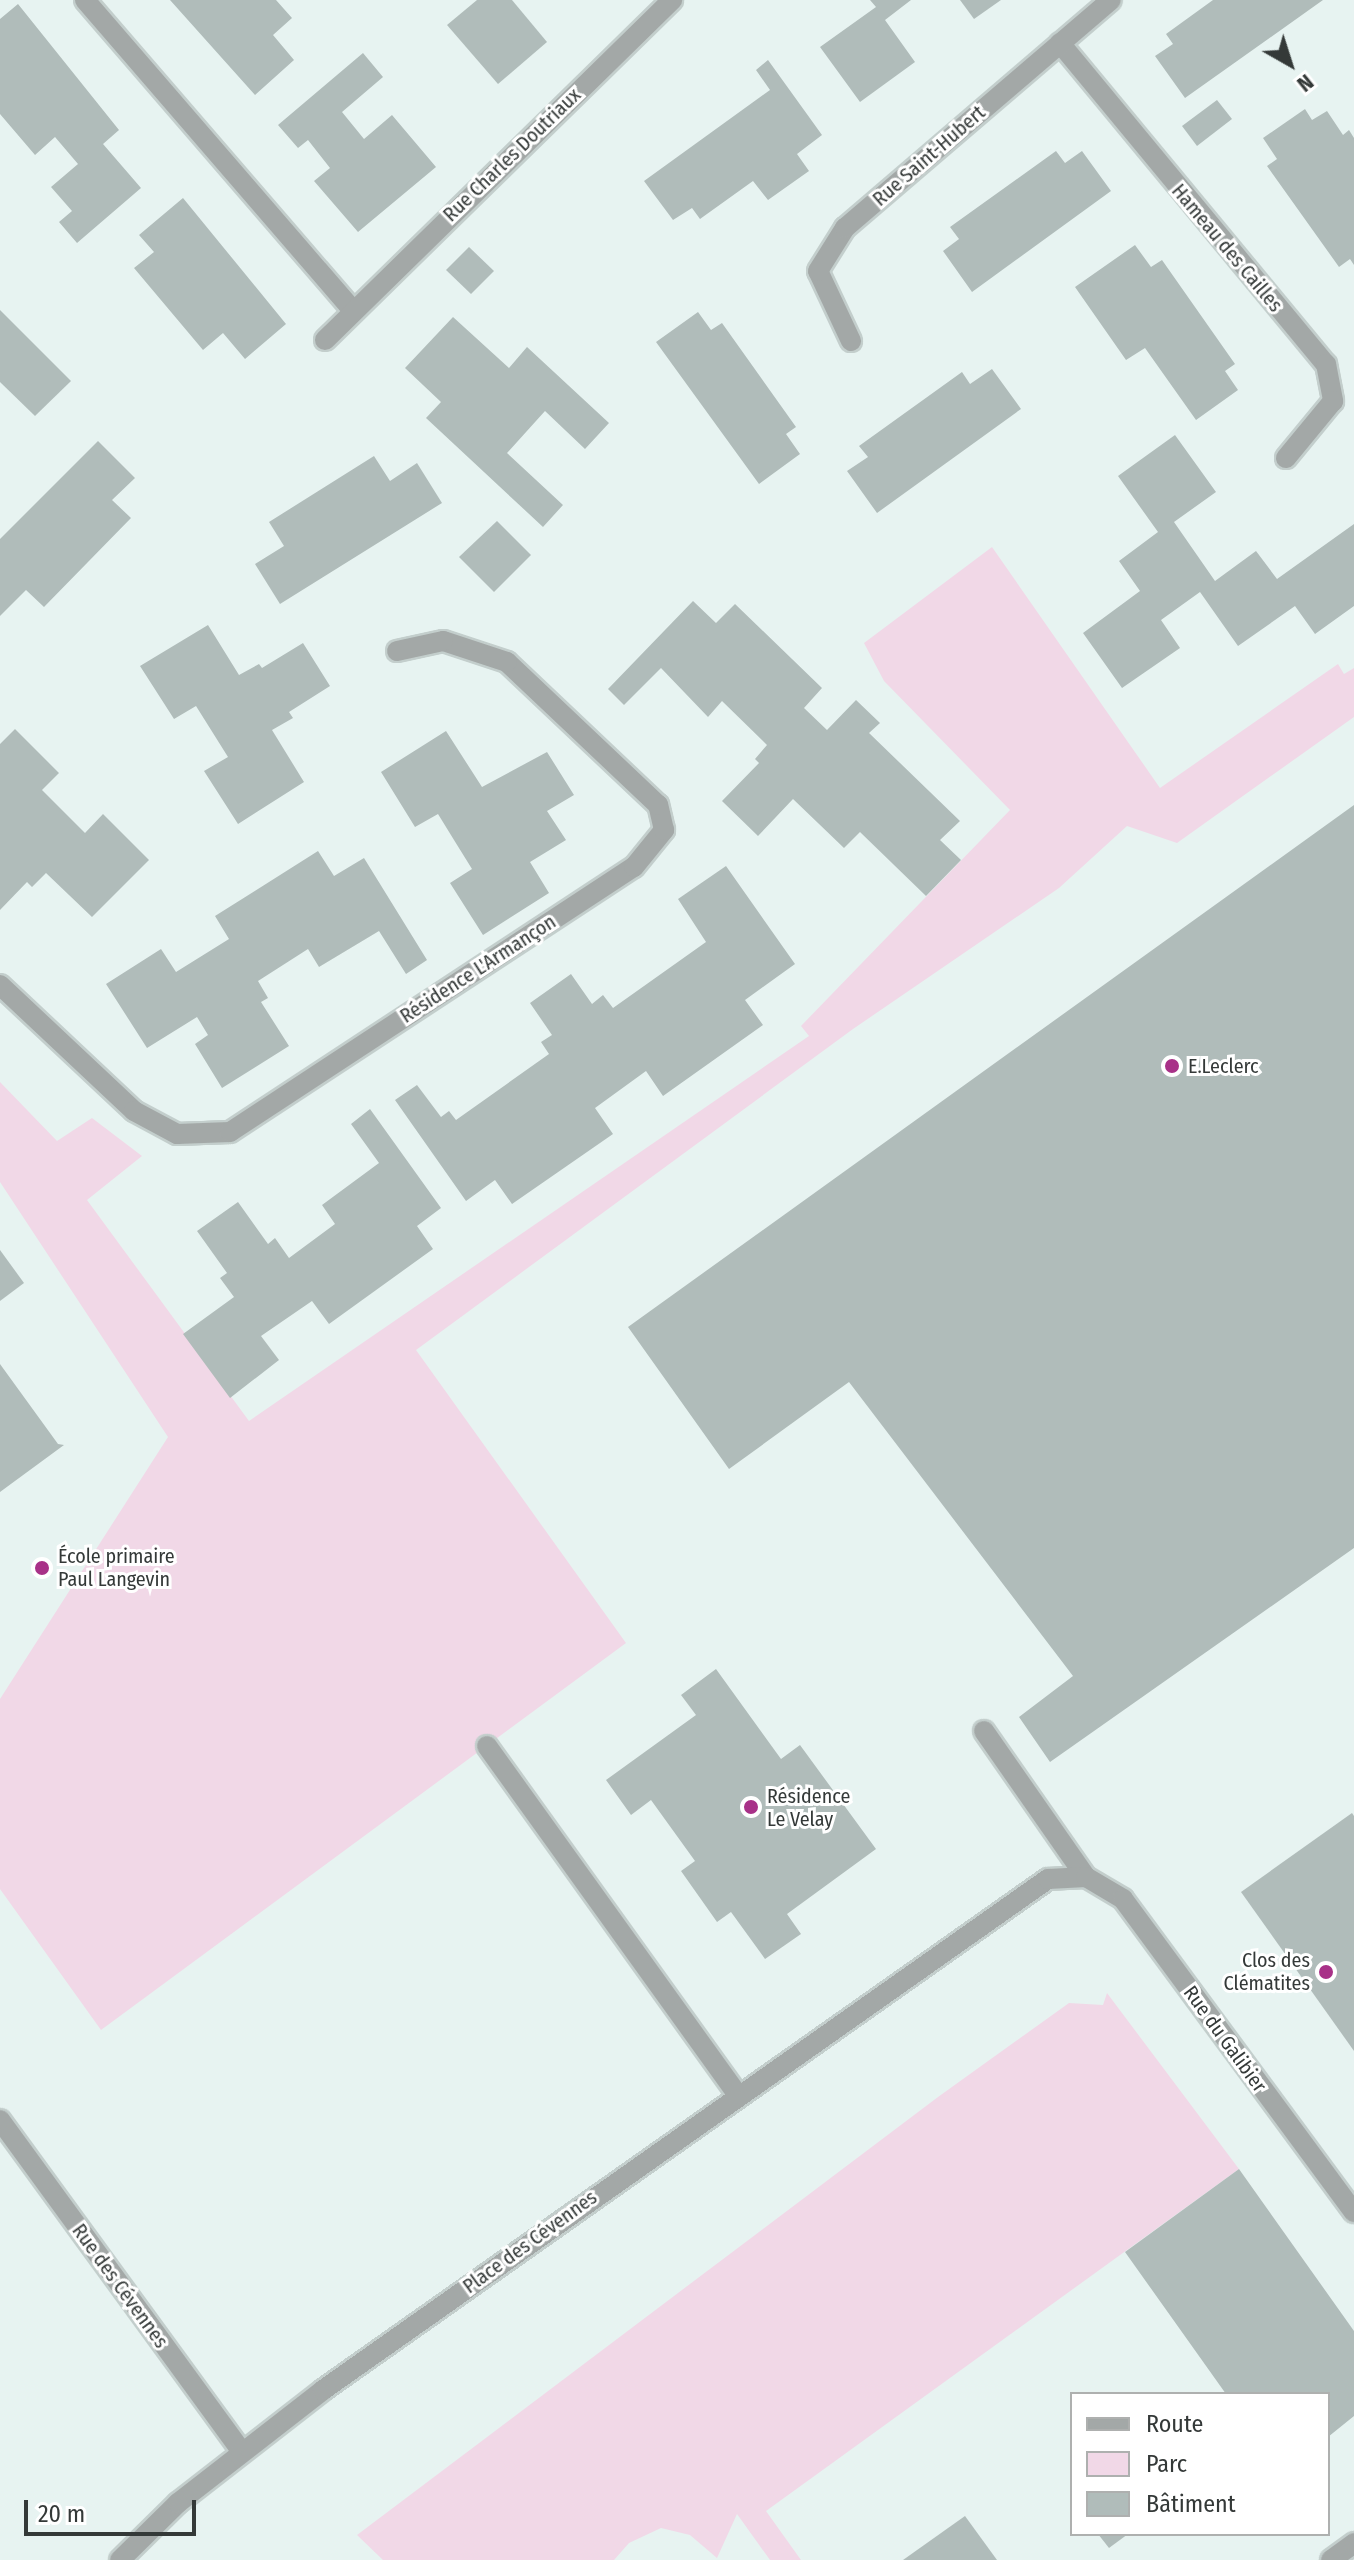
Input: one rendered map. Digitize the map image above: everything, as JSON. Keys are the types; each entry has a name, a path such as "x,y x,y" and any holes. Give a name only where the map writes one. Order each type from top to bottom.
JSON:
{"street":[{"path":"85,0 353,311"},
{"name":"Rue Charles Doutriaux","path":"325,340 672,0"},
{"name":"Rue Saint-Hubert","path":"851,341 818,271 845,228 1111,0"},
{"name":"Hameau des Cailles","path":"1060,43 1326,364 1333,401 1286,458"},
{"name":"Résidence L'Armançon","path":"0,985 134,1111 177,1134 230,1132 634,867 664,830 658,805 507,662 443,641 397,651"},
{"path":"984,1731 1086,1877"},
{"path":"487,1746 737,2094"},
{"name":"Place des Cévennes","path":"241,2451 737,2094 1034,1885 1048,1879 1086,1877"},
{"name":"Rue du Galibier","path":"1086,1877 1123,1899 1354,2212"},
{"name":"Rue des Cévennes","path":"0,2120 241,2451"},
{"path":"120,2560 241,2451"},
{"path":"1331,2560 1354,2543"}],"green space":[{"path":"992,547 1160,788 1338,664 1344,674 1354,668 1354,717 1177,843 1127,826 1059,888 853,1029 416,1350 626,1643 101,2030 0,1889 0,1699 168,1437 0,1182 0,1082 57,1141 92,1118 142,1156 87,1200 249,1421 809,1036 801,1026 1010,810 884,681 864,643"},
{"path":"1107,1993 1239,2169 766,2511 801,2560 770,2560 737,2514 717,2558 690,2535 661,2528 629,2543 614,2560 383,2560 357,2535 938,2097 1069,2003 1103,2005"}],"building":[{"path":"170,0 276,0 292,18 273,35 294,60 255,95"},
{"path":"477,0 512,0 547,42 498,84 447,25"},
{"path":"870,0 911,0 885,20 915,62 860,102 820,47 876,7"},
{"path":"960,0 1001,0 974,19"},
{"path":"1213,0 1323,0 1185,98 1155,56 1173,44 1166,34"},
{"path":"18,4 119,130 103,144 141,188 77,243 59,222 72,211 51,187 78,164 55,137 35,155 0,114 0,19"},
{"path":"363,53 383,77 342,112 364,139 392,115 436,167 358,232 314,181 330,168 308,140 298,148 278,125"},
{"path":"768,60 822,135 797,154 809,171 768,200 753,181 700,219 692,208 673,220 644,181 770,90 756,70"},
{"path":"1217,100 1232,119 1197,146 1182,126"},
{"path":"1305,109 1312,120 1327,111 1343,135 1349,130 1354,138 1354,265 1350,259 1339,267 1267,166 1277,159 1263,138"},
{"path":"1056,151 1065,163 1082,151 1111,191 972,292 943,251 959,239 950,227"},
{"path":"183,198 286,324 245,359 223,333 203,350 134,268 154,252 139,235"},
{"path":"1135,245 1151,267 1162,260 1235,364 1225,371 1238,390 1196,420 1145,348 1126,360 1075,287"},
{"path":"469,247 494,271 471,294 446,270"},
{"path":"0,310 71,381 35,416 0,382"},
{"path":"698,312 711,330 722,323 796,427 786,434 800,454 759,484 656,342"},
{"path":"453,317 509,368 527,347 609,423 585,449 545,411 507,453 563,505 543,527 426,418 441,402 405,368"},
{"path":"992,369 1021,409 877,513 847,471 868,457 859,446 962,372 970,384"},
{"path":"1175,435 1216,492 1174,522 1215,581 1256,551 1277,579 1354,524 1354,606 1315,634 1295,606 1238,646 1200,592 1161,620 1180,648 1122,688 1083,633 1140,591 1119,561 1158,532 1118,476"},
{"path":"98,441 135,478 112,500 131,518 44,607 26,590 0,616 0,539"},
{"path":"374,456 390,481 417,463 442,503 280,604 255,564 284,546 269,522"},
{"path":"497,521 531,555 494,592 459,557"},
{"path":"693,601 716,623 735,604 822,688 804,708 827,730 856,700 880,723 869,733 960,821 940,840 961,860 926,896 860,832 844,848 793,799 758,836 722,801 759,763 755,759 767,745 722,701 708,717 661,668 624,705 608,689"},
{"path":"208,625 239,675 259,664 262,668 303,643 330,686 289,712 293,718 272,730 304,782 238,824 204,771 228,757 196,706 174,719 140,666"},
{"path":"15,729 59,773 42,790 85,833 103,814 149,860 92,917 46,873 32,887 27,882 0,910 0,744"},
{"path":"446,731 482,787 547,752 574,795 547,811 566,840 530,862 549,893 483,935 450,883 472,869 438,814 415,827 381,772"},
{"name":"E.Leclerc","path":"1354,805 1354,1548 1050,1762 1019,1717 1073,1676 849,1382 729,1469 628,1327"},
{"path":"318,851 334,876 364,858 427,960 406,974 379,931 319,967 308,949 258,981 268,998 261,1002 289,1046 222,1088 195,1044 208,1035 197,1017 147,1048 106,984 161,949 176,972 229,939 215,916"},
{"path":"726,866 795,964 745,1000 763,1025 663,1096 646,1071 595,1108 613,1134 512,1204 495,1180 466,1201 395,1100 417,1085 441,1117 449,1111 456,1120 549,1054 541,1042 552,1035 530,1003 571,974 592,1004 603,995 613,1008 706,942 678,899"},
{"path":"370,1109 441,1208 417,1226 433,1249 329,1324 312,1301 261,1336 279,1360 230,1398 183,1334 234,1297 220,1278 227,1273 197,1231 238,1202 268,1244 275,1238 289,1258 335,1224 322,1205 379,1163 351,1124"},
{"path":"0,1250 24,1283 0,1301"},
{"path":"0,1364 58,1444 64,1445 0,1492"},
{"name":"Résidence Le Velay","path":"716,1669 781,1759 800,1745 876,1849 787,1914 801,1934 765,1959 731,1912 717,1922 681,1871 695,1861 651,1800 631,1815 606,1780 696,1715 681,1695"},
{"name":"Clos des Clématites","path":"1352,1813 1354,1816 1354,2051 1241,1892"},
{"path":"1239,2169 1354,2331 1354,2416 1330,2435 1330,2392 1225,2392 1125,2252"},
{"path":"965,2516 997,2560 903,2560"},
{"path":"1100,2536 1125,2536 1109,2548"}],"place":[{"name":"E.Leclerc","path":"1172,1066"},
{"name":"École primaire Paul Langevin","path":"42,1568"},
{"name":"Résidence Le Velay","path":"751,1807"},
{"name":"Clos des Clématites","path":"1326,1972"}]}
